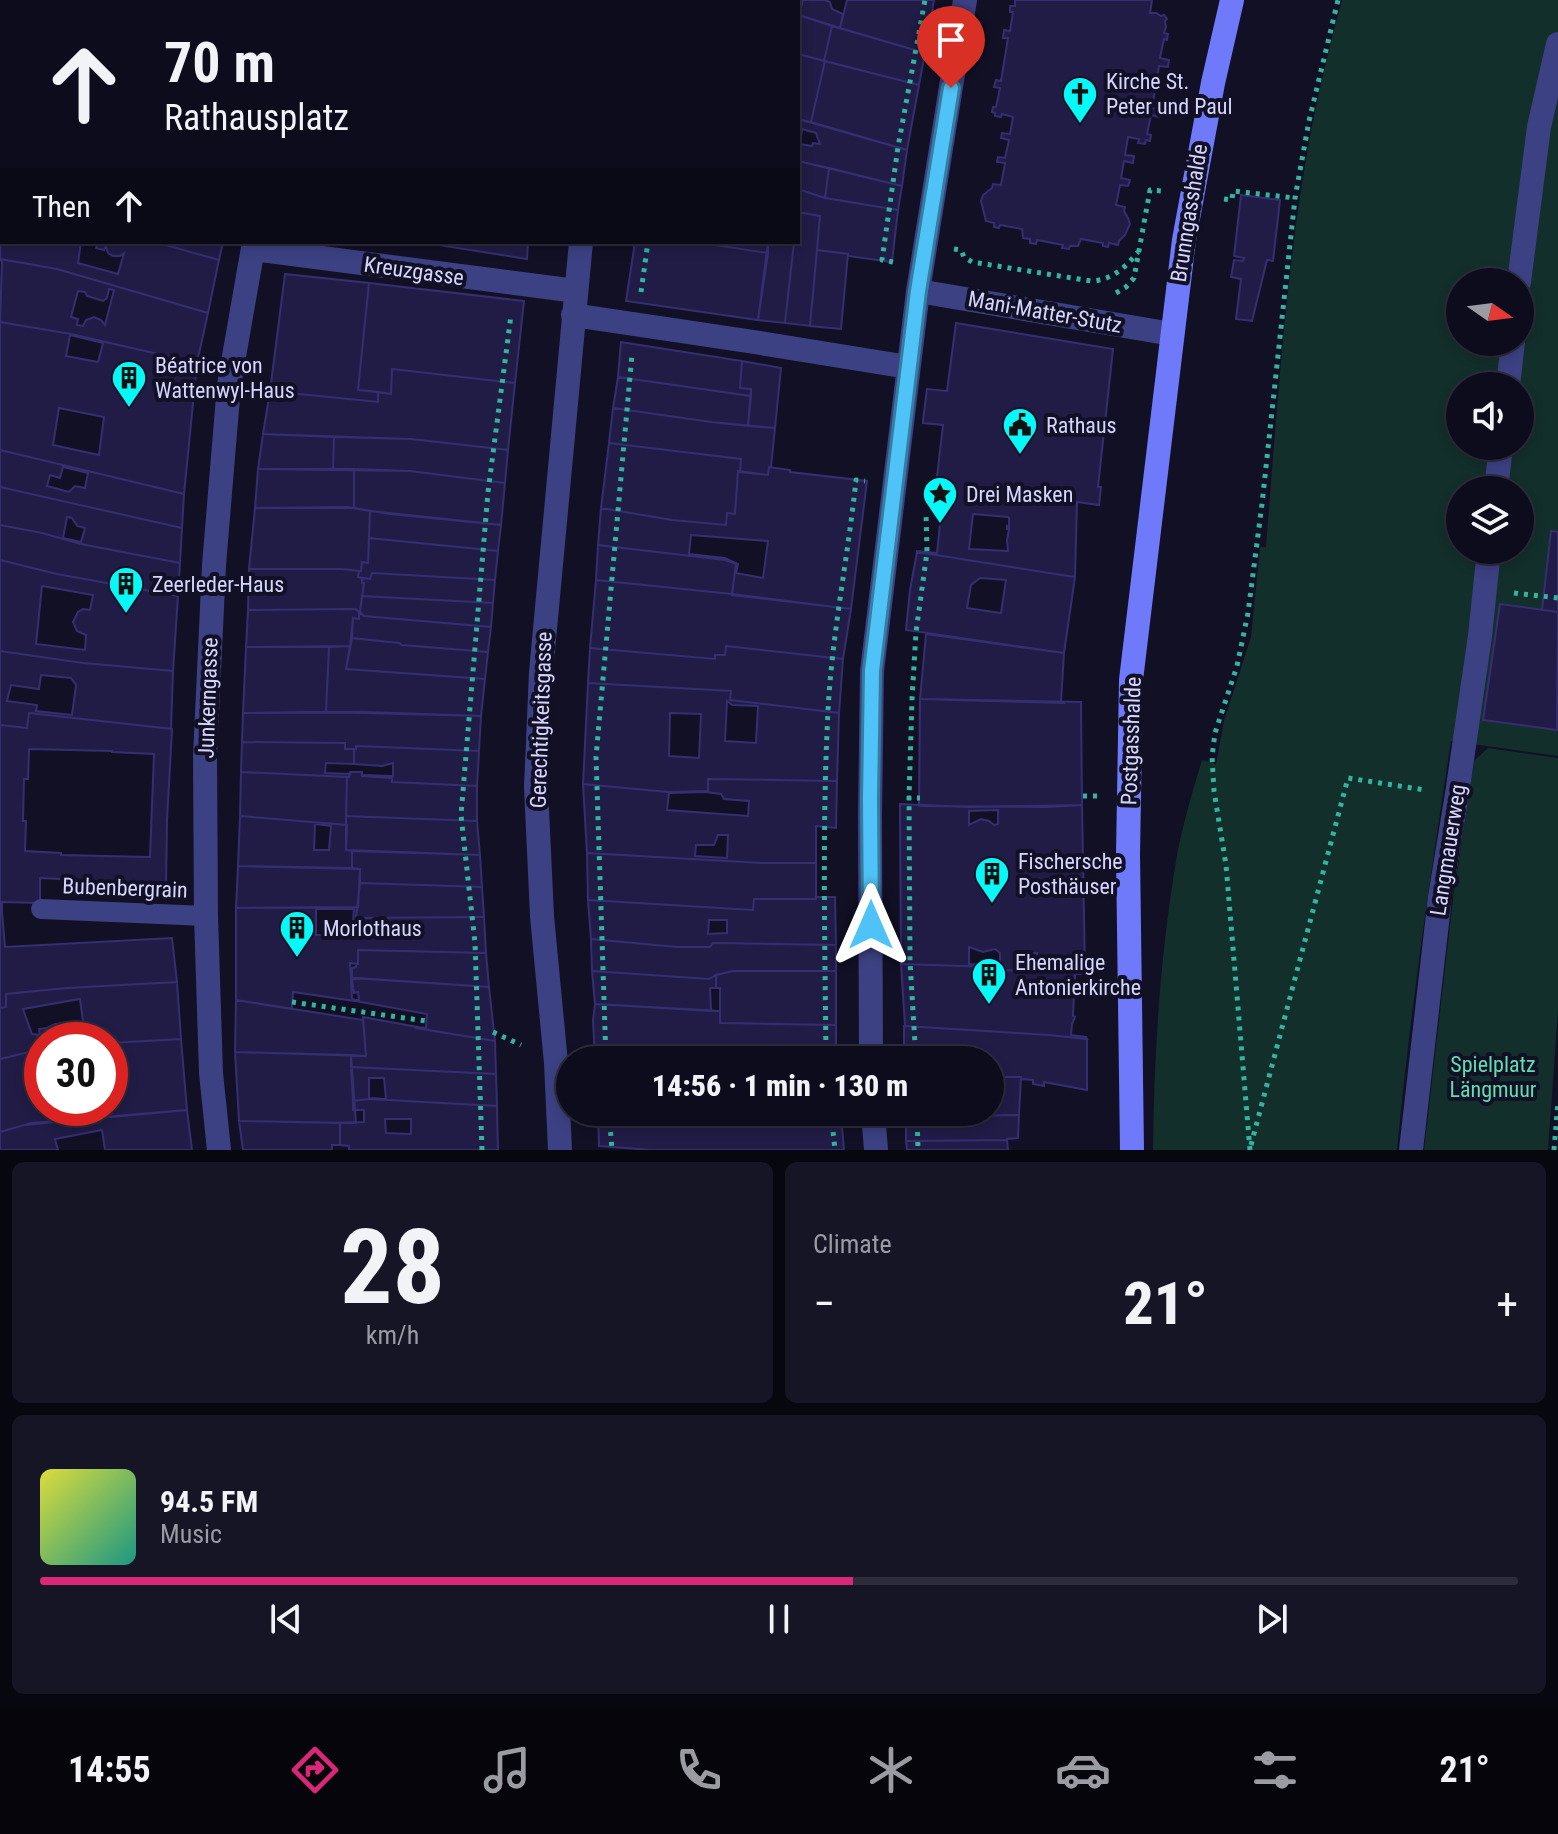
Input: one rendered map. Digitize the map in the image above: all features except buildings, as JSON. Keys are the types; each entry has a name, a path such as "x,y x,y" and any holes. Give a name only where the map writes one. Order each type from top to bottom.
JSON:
{"street":[{"path":"871,1046 872,671 918,291 965,0"},
{"name":"Brunngasshalde","path":"1172,334 1202,138 1232,0"},
{"path":"1521,268 1539,127 1558,44"},
{"name":"Gerechtigkeitsgasse","path":"560,1150 556,1063 542,916 536,787 541,672 581,244"},
{"name":"Kreuzgasse","path":"254,246 575,303 754,342 908,367"},
{"name":"Junkerngasse","path":"219,1150 211,1073 205,756 214,565 229,385 254,246"},
{"name":"Mani-Matter-Stutz","path":"918,291 1172,334"},
{"name":"Postgasshalde","path":"1132,1150 1128,868 1131,680 1172,334"},
{"name":"Langmauerweg","path":"1411,1150 1440,897 1467,728 1488,564"},
{"path":"874,1126 876,1150"}],"lane":[{"name":"Bubenbergrain","path":"41,909 206,916"}],"path":[{"path":"882,260 898,147 925,0"},
{"path":"1338,0 1309,121 1295,198 1248,613 1237,666 1215,733 1212,757 1226,865 1250,1150 1348,778 1427,790"},
{"path":"1108,296 1126,287 1132,280 1150,190"},
{"path":"639,304 648,244"},
{"path":"953,259 953,249 961,250 962,255 972,262 1095,281 1109,279 1138,251"},
{"path":"482,1150 475,943 461,815 488,492 511,311"},
{"path":"606,1046 596,757 633,344"},
{"path":"826,1046 828,712 832,659 857,479"},
{"path":"915,1046 910,962 909,798 915,645 927,552 926,508"},
{"path":"1485,589 1558,598"},
{"path":"292,1002 426,1021"},
{"path":"1554,1150 1558,1101"},
{"path":"610,1126 612,1150"},
{"path":"832,1126 835,1150"},
{"path":"917,1126 918,1150"}],"green space":[{"path":"1342,0 1558,0 1558,756 1451,741 1421,945 1397,1150 1153,1150 1159,1005 1176,861 1202,760 1216,764 1224,721 1251,637 1260,547 1266,547 1294,242 1312,124"},
{"name":"Spielplatz Längmuur","path":"1488,748 1558,758 1558,1010 1548,1150 1424,1150 1453,899 1474,761"}],"place":[{"name":"Kirche St. Peter und Paul","path":"1080,125"},
{"name":"Béatrice von Wattenwyl-Haus","path":"129,409"},
{"name":"Rathaus","path":"1020,456"},
{"name":"Drei Masken","path":"940,525"},
{"name":"Zeerleder-Haus","path":"126,615"},
{"name":"Fischersche Posthäuser","path":"992,905"},
{"name":"Morlothaus","path":"297,959"},
{"name":"Ehemalige Antonierkirche","path":"989,1006"}],"route":[{"path":"871,925 872,671 918,291 951,88"}]}
